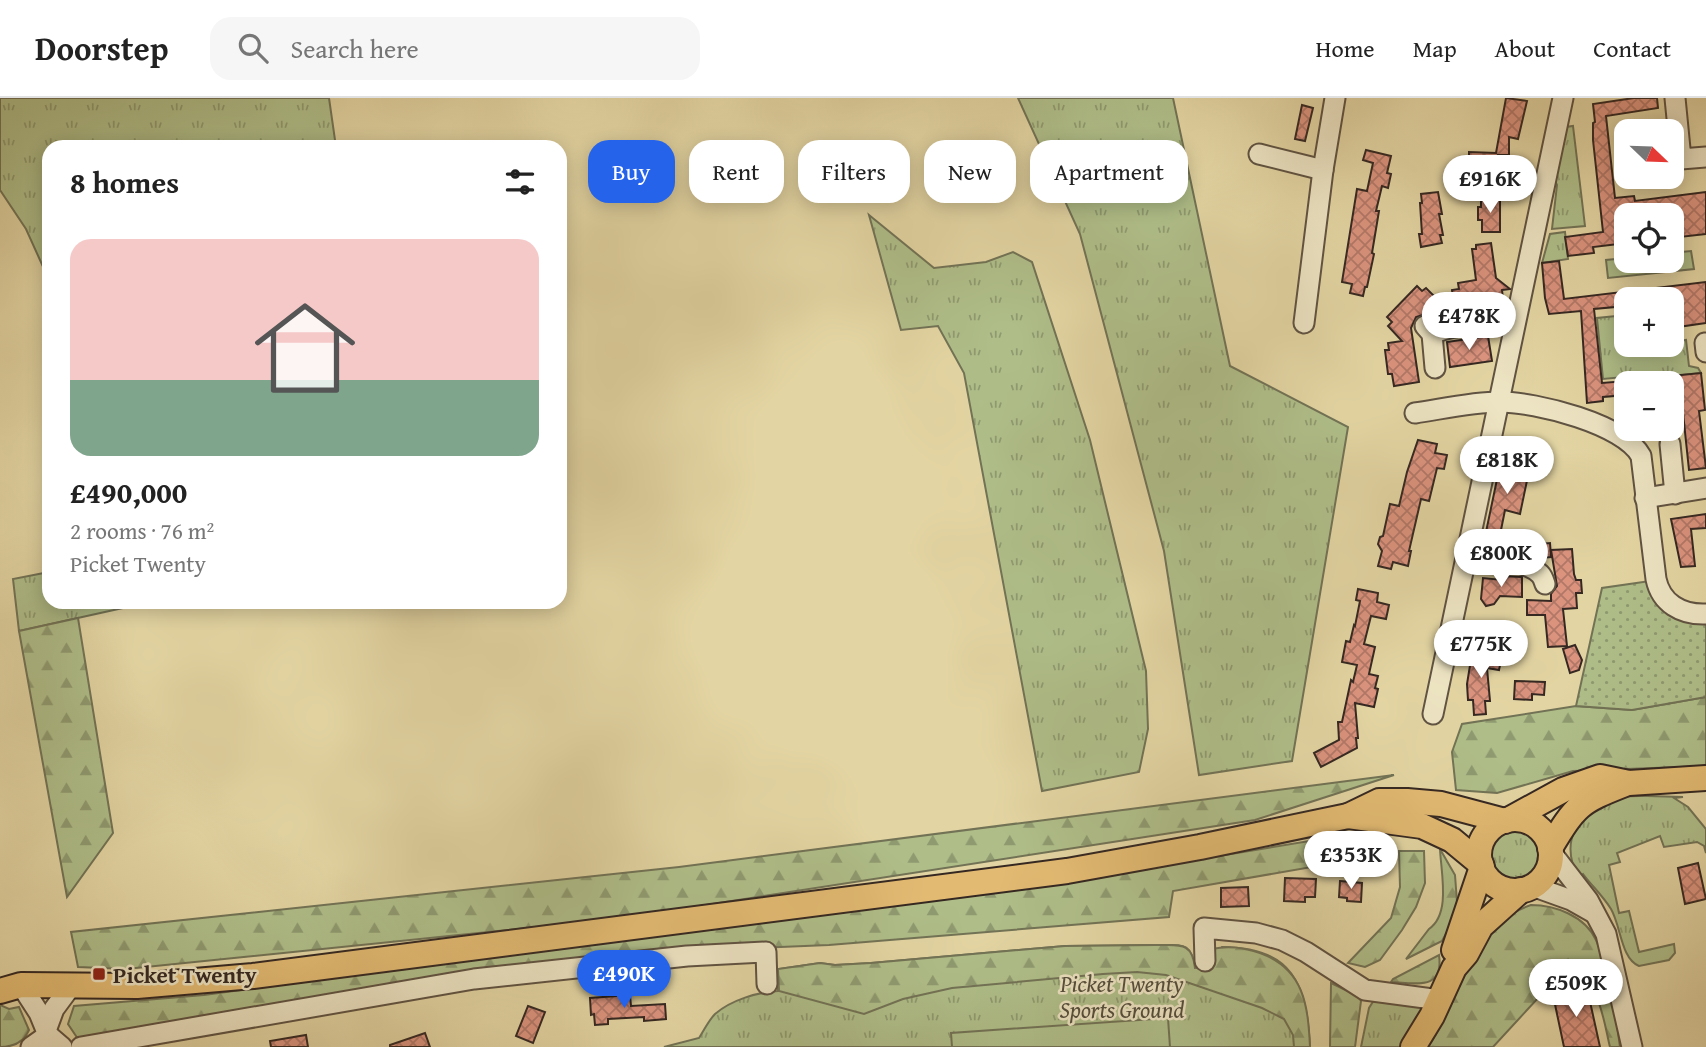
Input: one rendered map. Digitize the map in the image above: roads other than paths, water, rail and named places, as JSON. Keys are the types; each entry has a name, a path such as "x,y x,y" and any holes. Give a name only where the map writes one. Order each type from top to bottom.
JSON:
{"main road":[{"path":"1454,968 1454,950 1481,865 1480,853 1484,837 1495,825 1545,799 1600,777 1629,783 1706,778"},
{"path":"1413,1047 1440,1000 1454,968 1466,954 1481,926 1547,872 1551,850 1578,806 1629,783"},
{"path":"7,984 137,986 253,976 997,881 1161,855 1348,816 1379,802 1396,800 1454,806 1507,820 1521,819 1536,825 1544,833 1551,850"},
{"path":"1348,816 1422,825 1452,840 1481,865 1488,878 1499,887 1526,888"}],"street":[{"path":"1304,323 1335,98"},
{"path":"1433,714 1563,98"},
{"path":"1675,98 1681,159 1706,157"},
{"path":"1259,154 1323,170"},
{"path":"1435,368 1428,330 1439,331 1482,324 1514,325"},
{"path":"1415,413 1500,402 1581,418 1628,440 1641,456 1659,591 1669,604 1681,610 1706,614"},
{"path":"1670,444 1675,494"},
{"path":"1645,498 1706,488"},
{"path":"1466,553 1494,556 1520,564 1540,574 1545,584"},
{"path":"1551,850 1570,874 1606,934 1632,1047"},
{"path":"1526,888 1571,900 1595,913"},
{"path":"1205,961 1204,928 1256,933 1296,946 1365,990 1440,1000"},
{"path":"81,1047 138,1042 474,979 687,956 766,952 767,984"},
{"path":"7,984 52,1037"},
{"path":"52,1037 54,1009 71,986"},
{"path":"32,1047 52,1037"}],"place":[{"name":"Picket Twenty","path":"99,974"}],"park label":[{"name":"Picket Twenty Sports Ground","path":"1122,996"}]}
